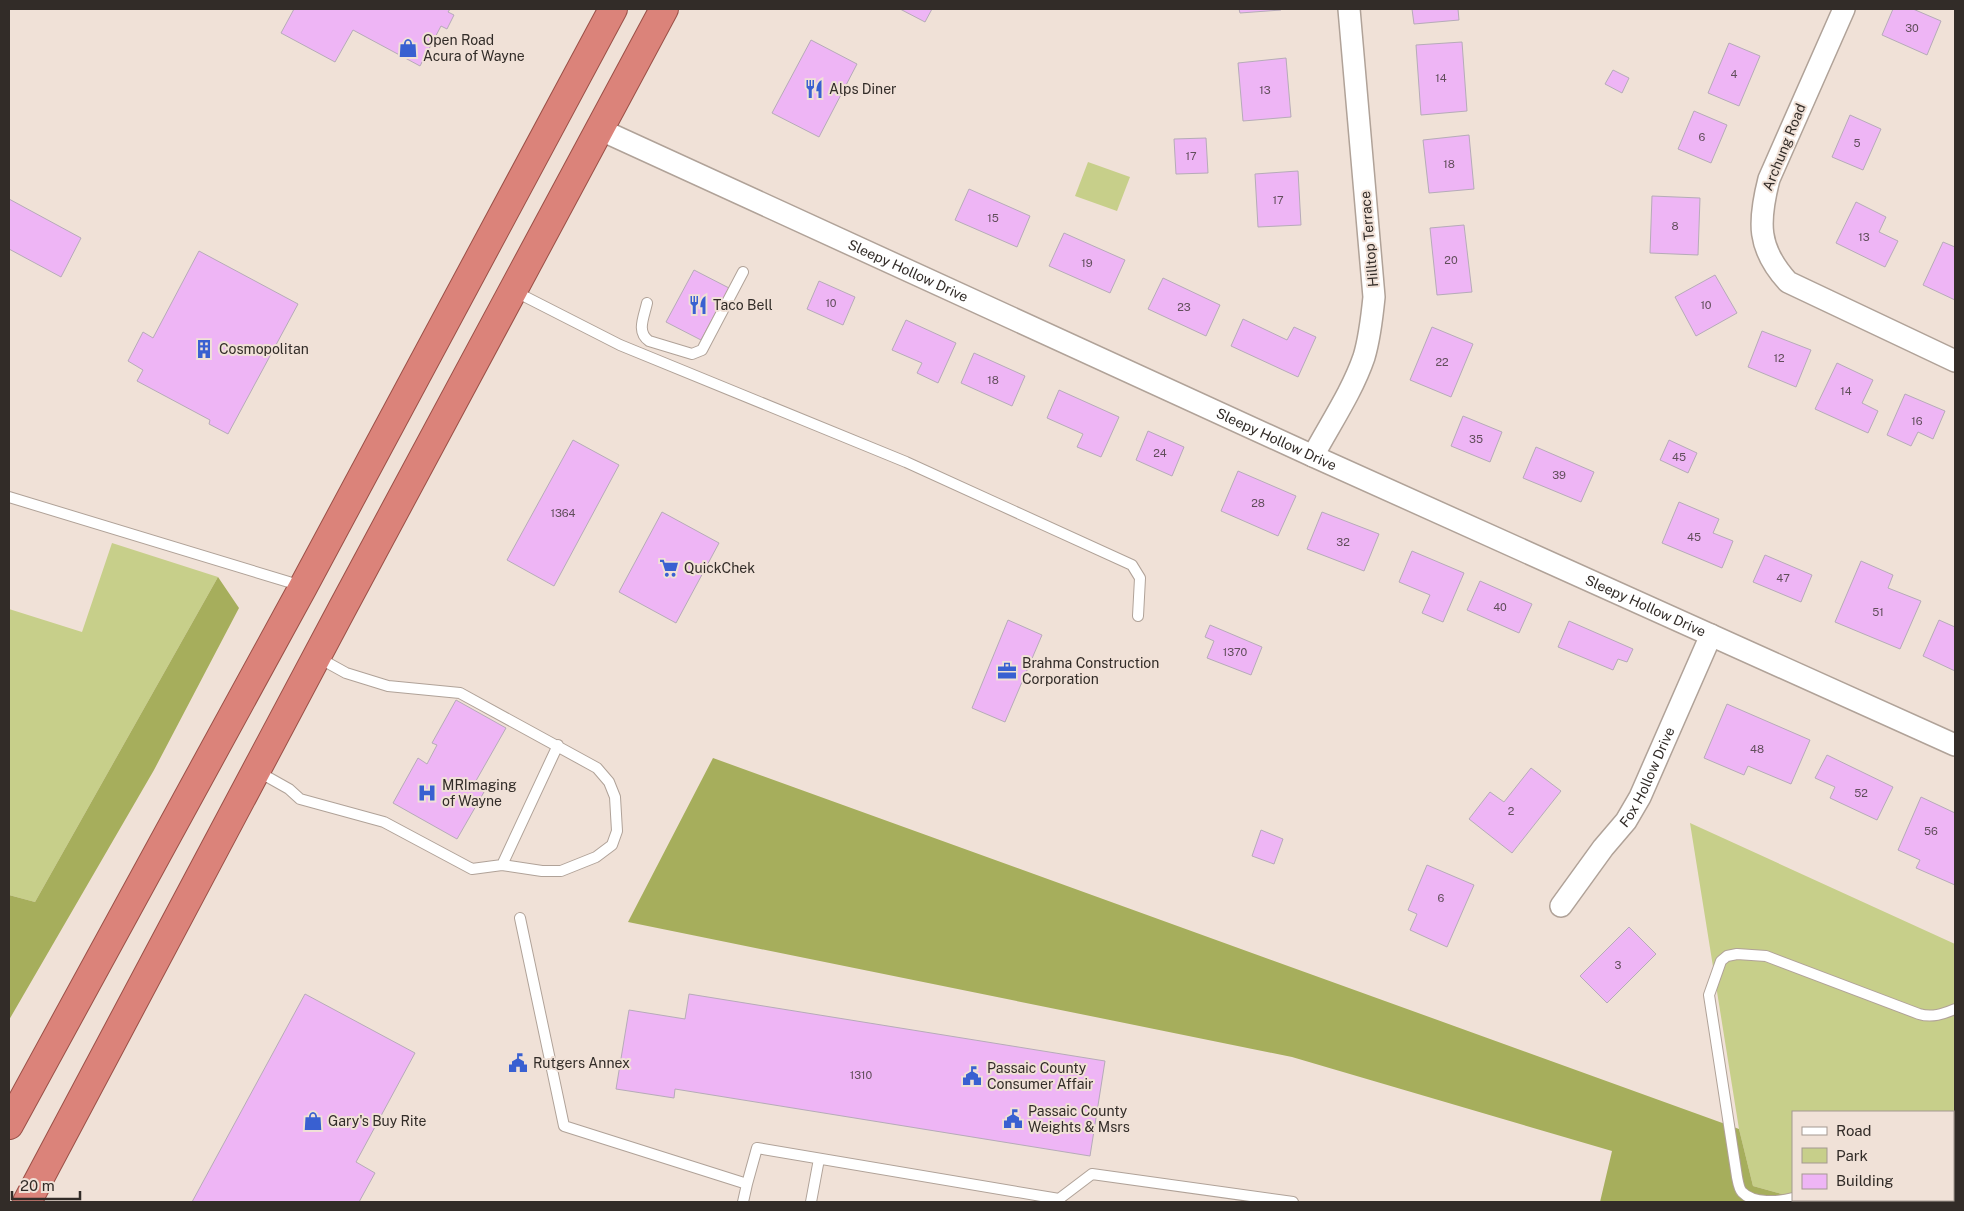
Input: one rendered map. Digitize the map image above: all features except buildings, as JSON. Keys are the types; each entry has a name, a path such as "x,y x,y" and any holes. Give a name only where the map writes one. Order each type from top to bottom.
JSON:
{"highway":[{"path":"9,1125 303,587 613,9"},
{"path":"27,1202 316,656 664,9"}],"street":[{"name":"Hilltop Terrace","path":"1313,456 1351,387 1363,358 1371,327 1374,297 1350,9"},
{"name":"Archung Road","path":"1844,9 1769,179 1763,203 1762,227 1766,249 1775,267 1788,282 1955,361"},
{"name":"Sleepy Hollow Drive","path":"599,129 1313,456 1955,745"},
{"name":"Fox Hollow Drive","path":"1561,906 1603,848 1626,821 1640,797 1711,635"}],"lane":[{"path":"648,303 641,331 643,337 649,342 692,354 697,353 702,350 743,272"},
{"path":"513,291 620,346 906,462 1132,565 1140,578 1138,616"},
{"path":"9,497 303,587"},
{"path":"256,770 284,786 300,798 384,822 472,869 502,865 542,871 561,871 596,857 612,845 617,831 615,797 609,782 597,768 460,693 388,686 346,673 316,656"},
{"path":"502,865 558,745"},
{"path":"520,918 564,1126 747,1184"},
{"path":"1792,1198 1765,1200 1748,1197 1741,1192 1737,1178 1709,995 1721,961 1727,956 1736,954 1766,956 1919,1014 1939,1015 1955,1009"},
{"path":"743,1202 756,1148 1058,1201 1092,1174 1293,1202"},
{"path":"811,1202 819,1159"}],"green space":[{"path":"1088,162 1130,177 1117,211 1075,196"},
{"path":"112,543 218,577 35,902 9,895 9,609 82,632"},
{"path":"218,577 239,608 154,770 9,1020 9,895 35,902"},
{"path":"713,758 1739,1129 1753,1186 1792,1197 1792,1201 1811,1202 1600,1202 1612,1151 1292,1057 628,922"},
{"path":"1690,823 1955,944 1955,1202 1806,1201 1954,1201 1954,1111 1792,1111 1792,1197 1753,1186 1739,1129"}],"place":[{"name":"Open Road Acura of Wayne","path":"408,48"},
{"name":"Alps Diner","path":"814,89"},
{"name":"Taco Bell","path":"698,305"},
{"name":"Cosmopolitan","path":"204,349"},
{"name":"QuickChek","path":"669,568"},
{"name":"Brahma Construction Corporation","path":"1007,671"},
{"name":"MRImaging of Wayne","path":"427,793"},
{"name":"Rutgers Annex","path":"518,1063"},
{"name":"Passaic County Consumer Affair","path":"972,1076"},
{"name":"Passaic County Weights & Msrs","path":"1013,1119"},
{"name":"Gary's Buy Rite","path":"313,1121"}]}
